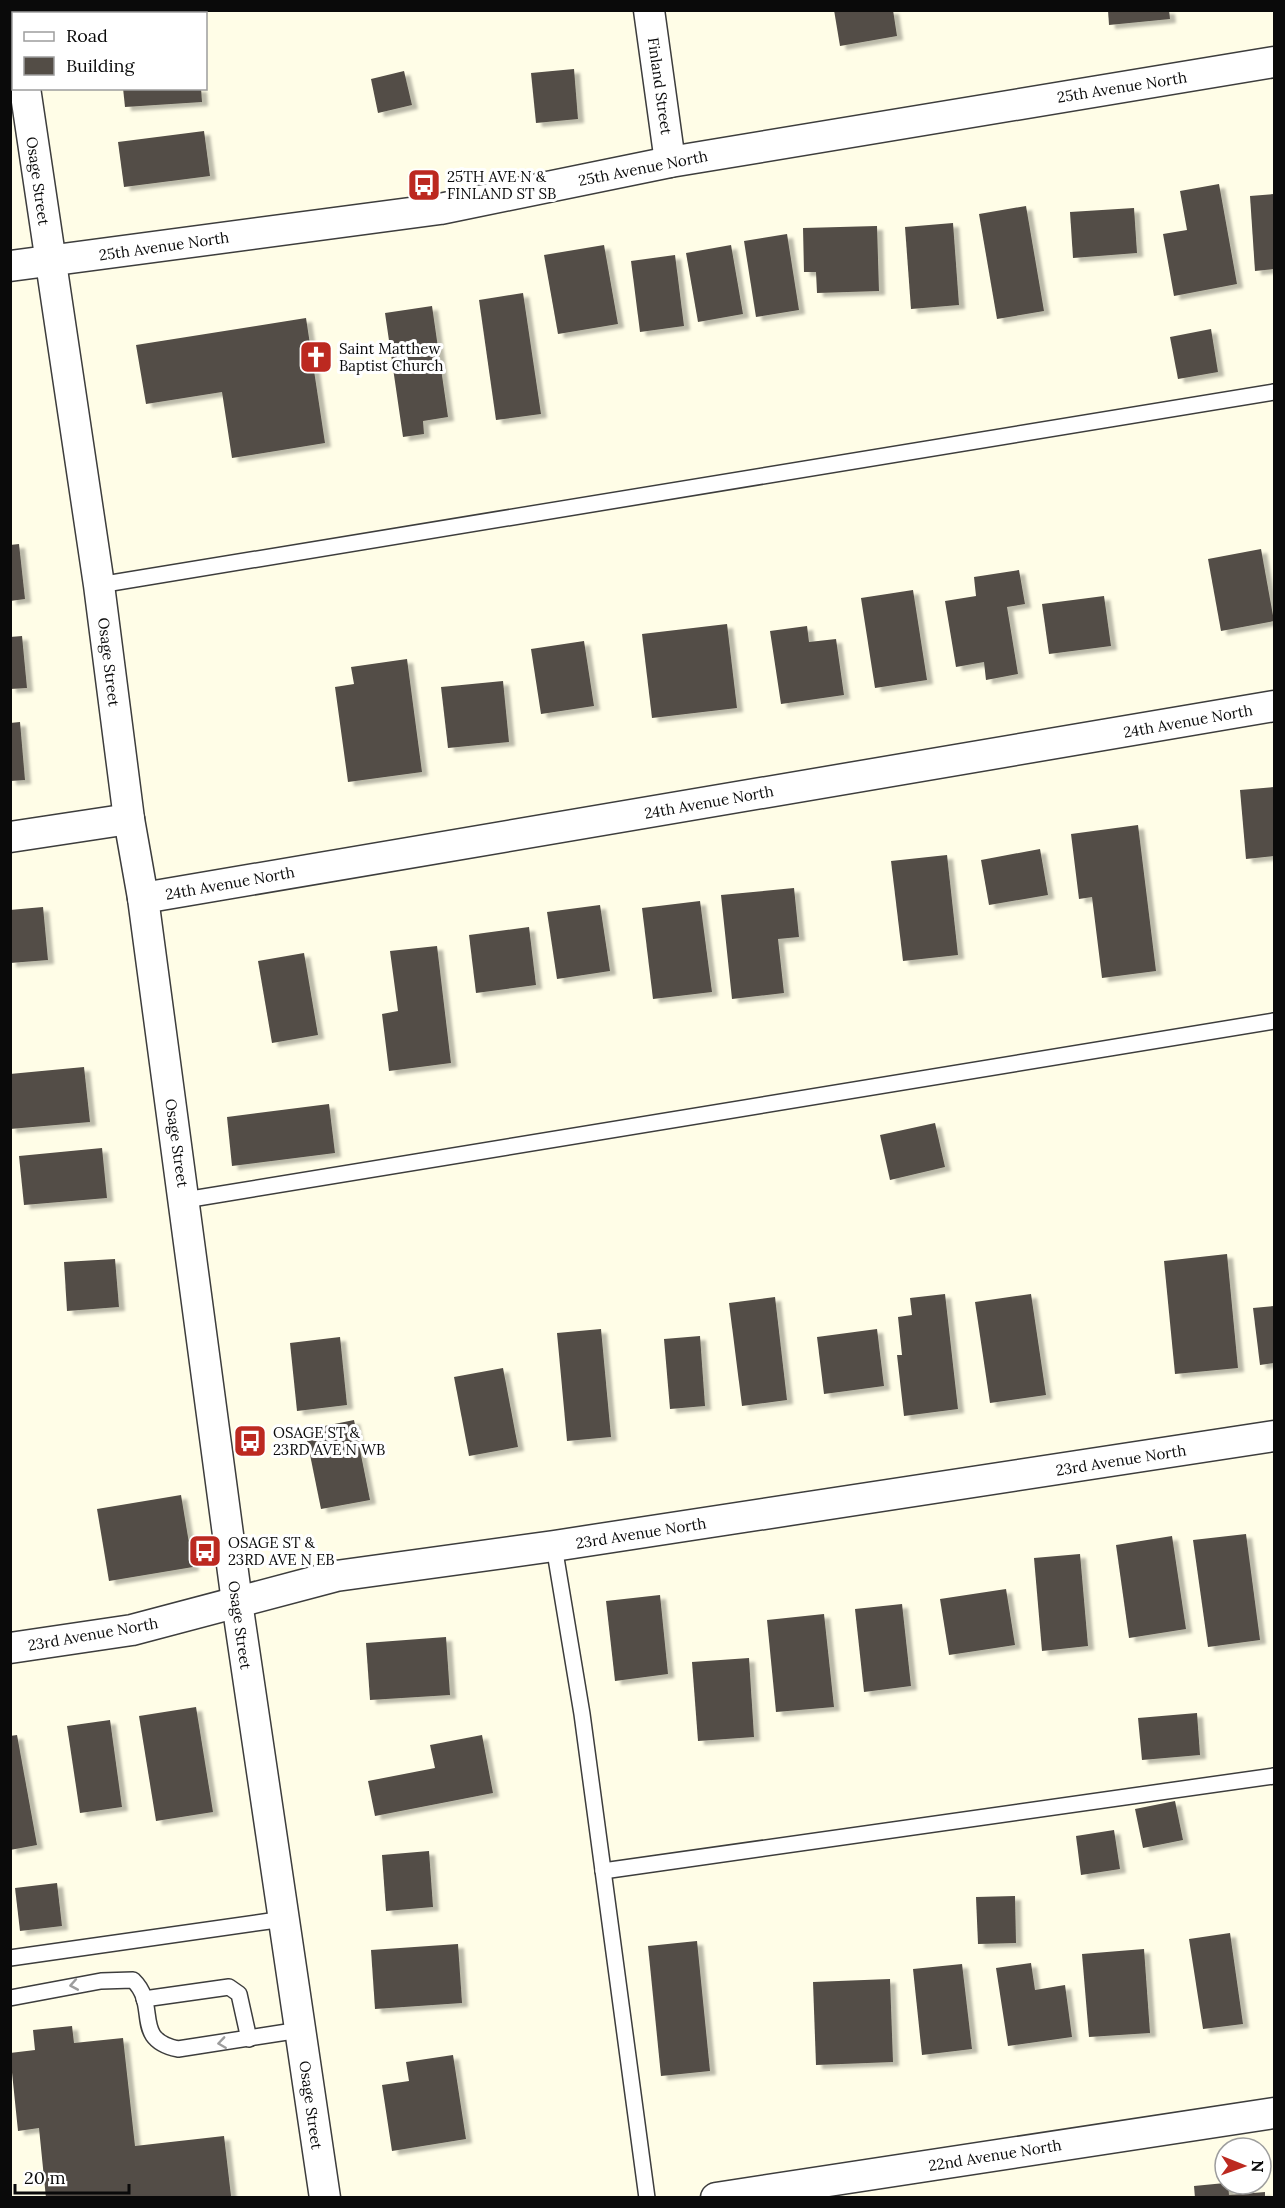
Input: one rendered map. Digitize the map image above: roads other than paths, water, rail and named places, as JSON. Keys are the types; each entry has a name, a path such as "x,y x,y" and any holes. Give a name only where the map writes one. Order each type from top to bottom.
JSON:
{"street":[{"name":"Finland Street","path":"649,10 670,162"},
{"name":"25th Avenue North","path":"10,266 440,209 670,162 1275,62"},
{"name":"Osage Street","path":"25,90 99,585 129,819 143,898 185,1200 237,1602 325,2198"},
{"name":"24th Avenue North","path":"143,898 1275,706"},
{"path":"10,837 129,819"},
{"name":"23rd Avenue North","path":"10,1648 132,1630 336,1576 554,1546 1275,1436"},
{"name":"22nd Avenue North","path":"716,2198 1275,2113"}],"lane":[{"path":"99,585 1275,392"},
{"path":"185,1200 1275,1021"},
{"path":"554,1546 582,1714 648,2198"},
{"path":"603,1871 1275,1776"},
{"path":"10,1958 284,1919"},
{"path":"10,1998 101,1981 133,1980 143,1990 152,2037 163,2046 178,2049 300,2030"},
{"path":"144,1999 229,1988 239,1994 249,2039"}],"place":[{"name":"25TH AVE N & FINLAND ST SB","path":"424,185"},
{"name":"Saint Matthew Baptist Church","path":"316,357"},
{"name":"OSAGE ST & 23RD AVE N WB","path":"250,1441"},
{"name":"OSAGE ST & 23RD AVE N EB","path":"205,1551"}]}
